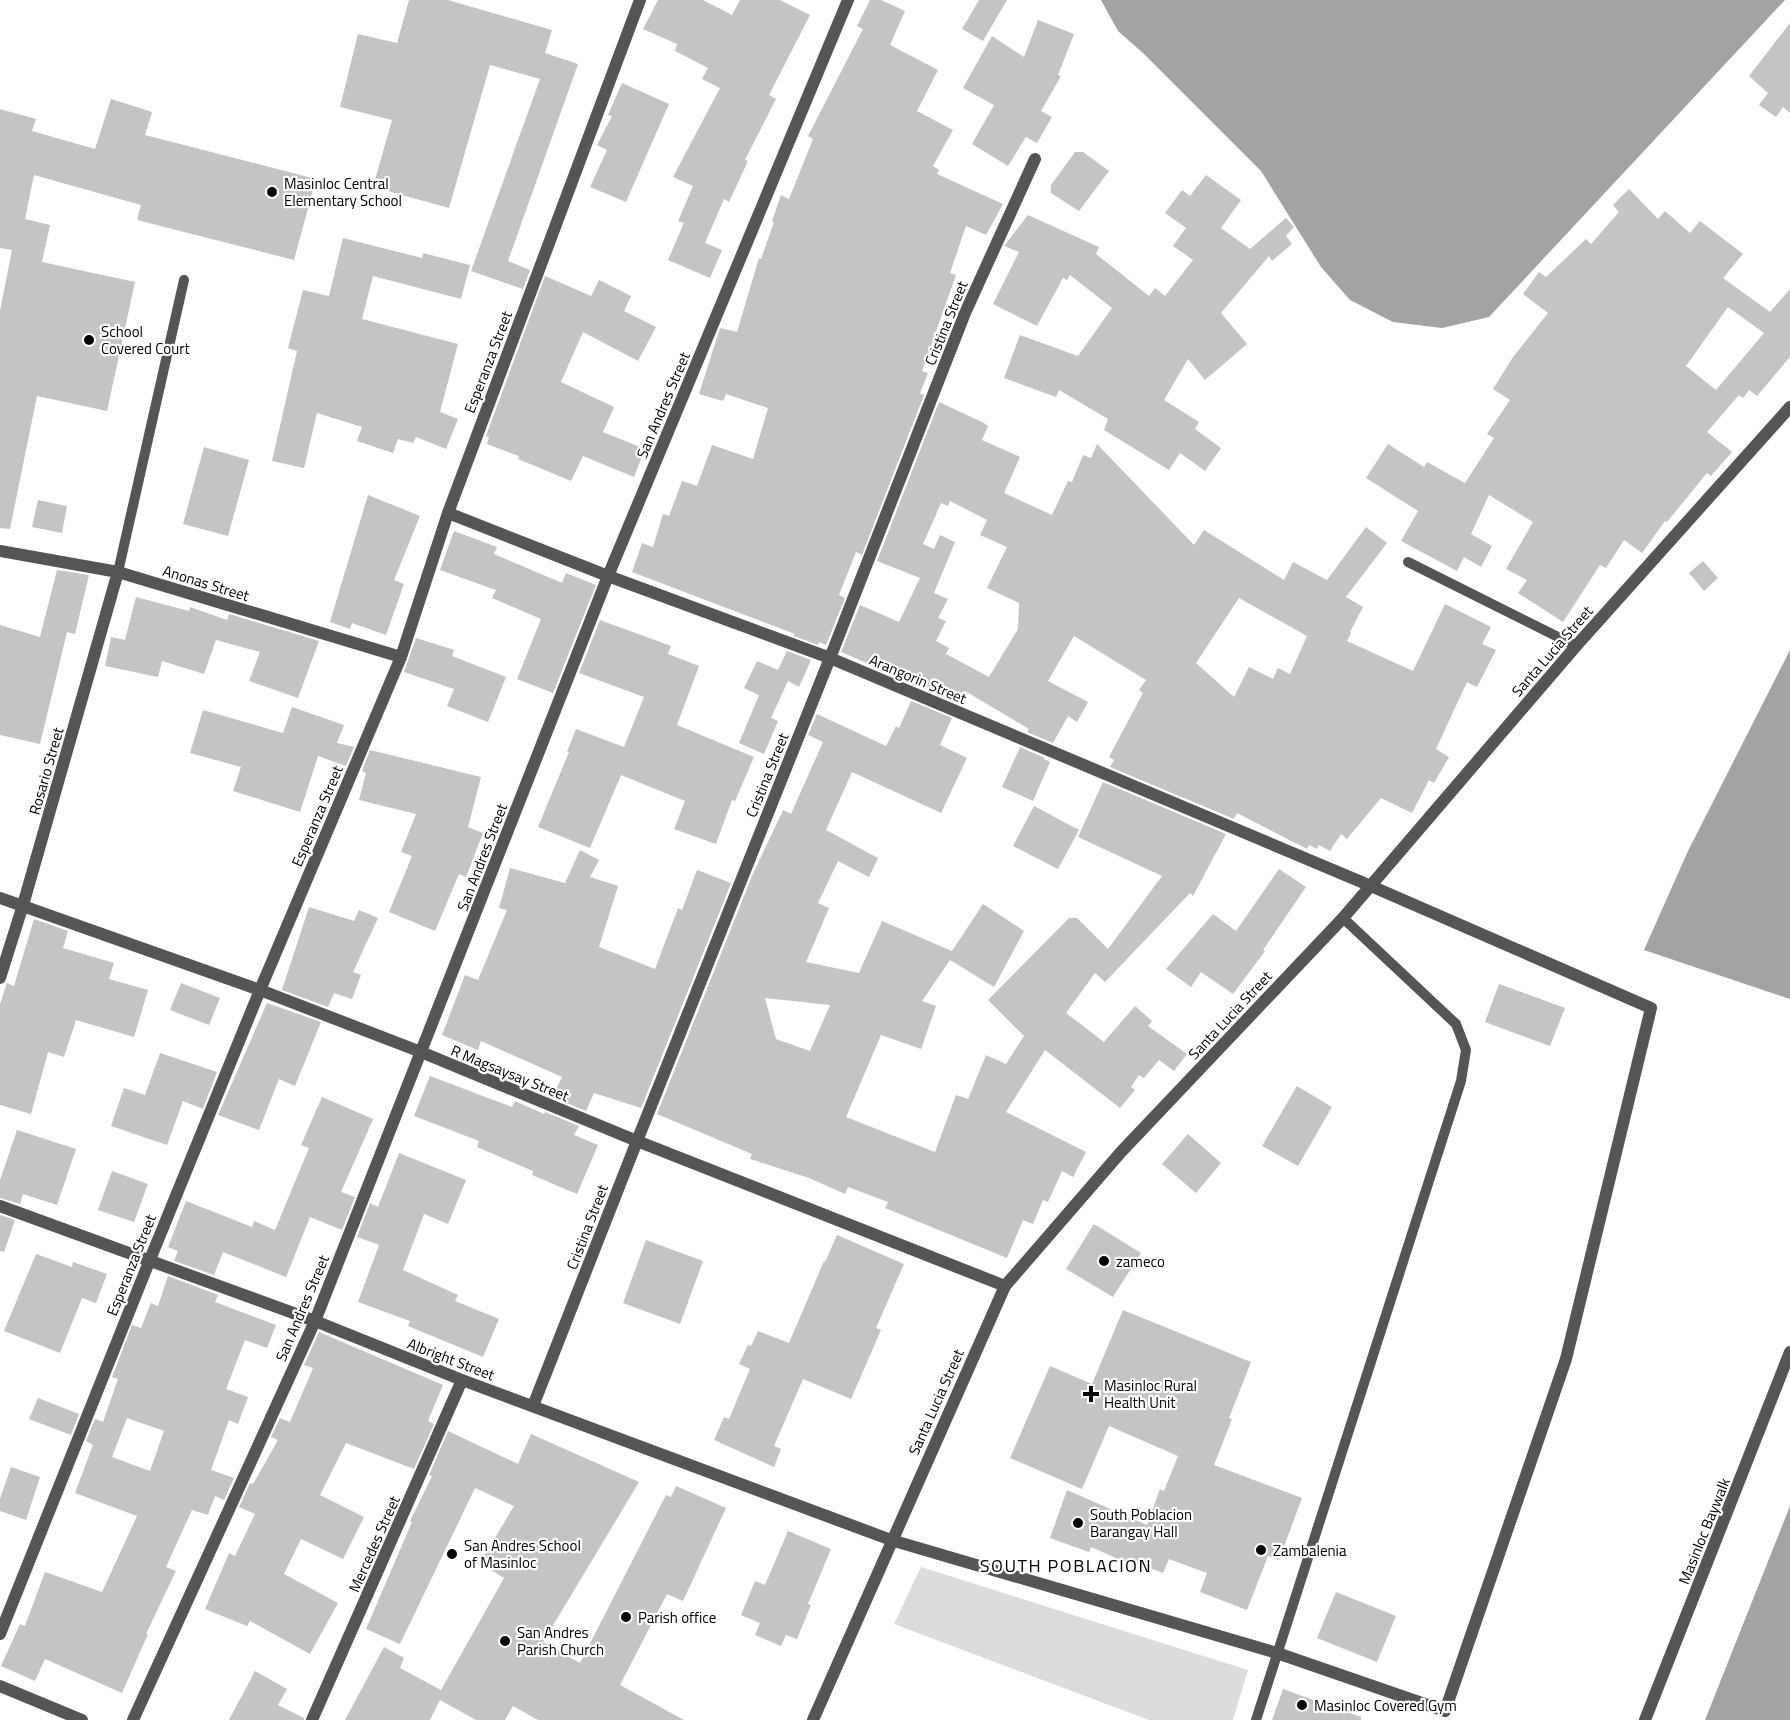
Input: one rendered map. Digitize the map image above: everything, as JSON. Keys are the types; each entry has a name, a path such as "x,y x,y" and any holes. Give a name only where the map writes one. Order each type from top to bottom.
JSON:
{"street":[{"name":"Esperanza Street","path":"0,1634 260,990 401,657 448,513 639,0"},
{"name":"San Andres Street","path":"133,1720 315,1321 608,576 848,0"},
{"name":"Cristina Street","path":"533,1406 965,313 1035,159"},
{"name":"Santa Lucia Street","path":"813,1720 1005,1286 1121,1152 1343,918 1576,646 1790,407"},
{"name":"Arangorin Street","path":"448,513 608,576 830,658 1371,886 1651,1008 1566,1359 1445,1711 1277,1653"},
{"name":"Anonas Street","path":"0,551 118,573 401,657"},
{"name":"Rosario Street","path":"0,978 118,573"},
{"name":"R Magsaysay Street","path":"0,898 260,990 421,1052 637,1141 1005,1286"},
{"name":"Albright Street","path":"0,1206 315,1321 462,1380 891,1540 1277,1653"},
{"name":"Masinloc Baywalk","path":"1645,1720 1790,1352"},
{"name":"Mercedes Street","path":"312,1720 462,1380"},
{"path":"0,1686 82,1720"}],"lane":[{"path":"118,573 184,280"},
{"path":"1408,562 1576,646"},
{"path":"1256,1720 1461,1081 1466,1050 1456,1024 1343,918"}],"shaded area":[{"path":"1101,0 1785,0 1489,317 1442,328 1393,322 1350,300 1321,267 1261,171 1118,31"},
{"path":"1790,650 1790,999 1644,950 1688,851"},
{"path":"1790,1506 1790,1720 1705,1720"},
{"path":"921,1567 1248,1670 1233,1720 1149,1720 894,1624"}],"building":[{"path":"409,0 448,0 552,30 545,53 578,64 508,261 530,270 523,289 471,271 540,79 490,65 449,208 373,187 392,120 340,107 358,34 397,43"},
{"path":"658,0 703,0 732,15 740,0 780,0 810,15 769,95 776,99 745,160 748,161 729,202 724,199 705,243 722,250 710,278 668,260 684,223 678,221 693,186 673,177 720,88 702,79 708,68 675,51 677,44 643,29"},
{"path":"870,0 881,0 905,11 890,45 938,70 917,111 953,130 933,166 939,170 937,174 1003,204 986,235 966,226 950,273 956,275 922,371 928,373 920,393 924,395 862,555 856,552 839,595 845,598 826,645 819,642 818,645 794,636 795,634 632,572 642,543 653,547 663,514 669,516 682,481 697,486 712,445 753,459 768,408 726,394 723,401 699,394 720,328 737,332 781,195 789,199 813,139 808,136 863,29 857,26"},
{"path":"979,0 1007,0 983,41 962,29"},
{"path":"1038,20 1074,34 1058,75 1061,76 1041,111 1052,117 1037,143 1026,137 1008,166 972,144 994,105 963,88 992,36 1024,57"},
{"path":"1790,23 1790,113 1783,107 1776,117 1759,105 1768,93 1749,76"},
{"path":"622,83 669,104 626,202 590,187 607,150 597,145 612,116 608,115"},
{"path":"111,99 152,112 145,135 316,179 294,260 137,220 141,205 34,175 25,219 50,225 42,262 135,282 107,411 37,396 10,529 0,528 0,311 12,250 0,248 0,109 36,119 32,131 95,149"},
{"path":"1075,152 1083,152 1109,171 1079,211 1051,193 1051,185"},
{"path":"1206,175 1241,200 1221,228 1250,249 1286,218 1294,227 1286,236 1292,244 1272,261 1269,256 1221,313 1247,344 1205,380 1188,359 1164,400 1199,422 1195,429 1221,448 1205,471 1180,453 1169,470 1104,430 1108,419 1059,390 1056,397 1004,378 1020,335 1078,356 1112,308 1070,275 1067,280 1063,278 1037,326 993,304 1019,252 1004,246 1028,215 1099,247 1096,254 1149,296 1155,288 1165,296 1193,260 1173,246 1186,228 1165,213 1182,190 1190,196"},
{"path":"1629,189 1658,219 1665,211 1690,233 1700,221 1743,254 1723,278 1770,312 1790,289 1790,357 1757,396 1749,390 1743,398 1739,395 1707,432 1732,452 1711,476 1707,473 1667,522 1665,521 1642,553 1624,540 1606,568 1600,565 1563,622 1518,593 1527,580 1506,569 1533,522 1489,495 1471,534 1492,546 1481,567 1464,557 1457,571 1401,541 1418,511 1366,478 1388,444 1424,467 1427,462 1465,483 1494,438 1487,434 1510,400 1493,389 1513,357 1548,313 1523,294 1539,272 1546,277 1586,239 1591,244 1619,212 1613,205","holes":["1728,307 1764,333 1716,390 1686,366"]},
{"path":"343,238 422,258 423,253 470,265 461,299 373,276 362,319 458,344 440,412 458,419 446,449 416,437 413,443 398,439 393,453 357,441 362,427 317,413 304,468 272,461 297,351 288,348 303,290 329,296"},
{"path":"545,276 591,296 599,280 631,296 624,311 656,327 638,361 583,332 561,382 614,407 603,432 645,449 634,477 583,456 571,481 518,459 519,456 487,444 489,437 486,436"},
{"path":"939,402 984,423 988,426 982,440 1020,457 1004,493 1052,515 1068,481 1072,482 1083,455 1091,458 1097,444 1194,545 1204,530 1284,580 1293,562 1327,580 1366,527 1387,543 1346,597 1363,607 1347,641 1413,671 1445,604 1491,627 1482,644 1496,650 1477,687 1467,682 1436,749 1449,757 1434,783 1429,780 1412,813 1381,798 1347,839 1341,834 1330,851 1319,845 1317,849 1309,845 1307,849 1237,813 1234,819 1110,767 1114,760 1109,757 1143,693 1139,690 1146,680 1074,636 1048,681 1088,702 1077,722 1068,716 1053,743 1027,732 1029,729 965,691 959,703 841,652 860,605 899,622 920,578 877,561","holes":["950,501 987,520 980,535 1007,547 987,588 1019,603 1018,629 989,677 946,654 949,648 936,641 946,621 938,618 948,599 934,593 955,542 940,535 934,549 923,544 941,503 948,506","1239,598 1307,636 1290,674 1278,668 1273,679 1249,667 1234,697 1196,663"]},
{"path":"204,447 249,460 228,536 183,524"},
{"path":"368,495 420,516 394,580 404,584 386,635 352,623 350,629 330,622"},
{"path":"38,500 67,506 62,533 32,527"},
{"path":"454,531 497,547 494,554 562,583 566,573 596,585 553,693 517,679 541,619 492,598 496,590 440,570"},
{"path":"1703,561 1718,578 1704,591 1689,573"},
{"path":"57,570 89,575 75,634 67,632 40,744 0,735 0,625 40,637"},
{"path":"136,597 189,611 190,607 227,620 229,614 319,641 298,698 249,681 260,652 216,640 204,674 162,661 158,677 105,666 111,637 125,640"},
{"path":"600,620 671,646 668,654 699,666 677,725 754,757 735,801 732,800 716,844 674,829 685,801 621,775 590,848 538,827 576,729 624,747 644,697 579,673"},
{"path":"416,638 454,650 452,656 506,677 488,722 447,706 454,689 404,672"},
{"path":"787,651 811,660 799,687 788,681 771,718 778,721 764,754 739,743 759,695 744,688 757,661 778,670"},
{"path":"911,701 952,718 940,745 967,758 941,813 852,772 826,830 878,858 869,877 838,861 818,903 829,908 806,962 859,973 882,921 952,951 983,904 1024,931 994,987 950,960 922,1001 936,1006 921,1049 881,1035 846,1117 935,1152 956,1095 968,1099 986,1055 1006,1064 1024,1036 988,1000 1069,918 1077,918 1108,949 1162,876 1078,837 1103,782 1226,834 1193,896 1190,893 1105,982 1095,973 1066,1013 1104,1042 1135,1006 1152,1021 1148,1026 1187,1054 1174,1071 1159,1060 1144,1078 1139,1075 1131,1087 1135,1090 1120,1108 1045,1050 1006,1112 1086,1152 1073,1177 1062,1171 1048,1202 1043,1200 1033,1224 1023,1220 1007,1258 885,1208 888,1202 848,1187 845,1194 809,1178 750,1159 752,1154 657,1114 752,876 783,810 791,814 823,742 808,735 817,714 886,746 896,726 899,728","holes":["765,998 830,1005 810,1051 776,1039"]},
{"path":"292,707 344,725 337,743 354,747 346,766 318,756 300,812 233,791 241,767 190,753 203,710 283,733"},
{"path":"1020,747 1050,762 1033,801 1002,787"},
{"path":"370,750 481,777 468,827 483,833 466,877 459,874 435,931 389,912 412,856 401,852 416,814 359,800 366,773 362,771"},
{"path":"1034,806 1079,830 1058,869 1013,846"},
{"path":"580,850 599,860 590,877 618,886 599,947 655,969 678,908 682,910 697,870 731,883 641,1108 594,1093 586,1111 552,1097 562,1077 481,1041 478,1050 442,1035 465,975 478,980 507,910 499,908 510,868 565,883"},
{"path":"1279,869 1306,887 1263,950 1265,951 1233,994 1201,972 1191,987 1166,969 1213,914 1236,931"},
{"path":"309,907 354,921 359,910 378,918 353,972 361,975 352,999 334,993 328,1007 282,990"},
{"path":"34,919 68,931 63,948 114,963 109,979 148,990 134,1037 76,1020 64,1057 48,1052 31,1114 0,1105 0,1004 7,983 14,986"},
{"path":"181,983 220,998 209,1025 170,1010"},
{"path":"1499,984 1565,1008 1550,1046 1485,1022"},
{"path":"267,1003 321,1022 295,1086 279,1079 259,1130 218,1115"},
{"path":"160,1053 217,1072 203,1109 183,1101 167,1145 111,1126 124,1088 145,1095"},
{"path":"430,1076 512,1107 515,1101 579,1126 574,1135 598,1145 577,1194 532,1175 533,1171 477,1147 479,1141 414,1116"},
{"path":"1297,1086 1332,1107 1298,1166 1262,1146"},
{"path":"322,1097 373,1119 341,1192 355,1197 342,1230 310,1217 286,1277 223,1252 214,1275 174,1261 178,1251 168,1247 186,1201 252,1227 254,1221 275,1230 309,1148 301,1145"},
{"path":"17,1130 76,1149 57,1205 23,1194 20,1204 0,1198 0,1180"},
{"path":"1188,1134 1221,1163 1196,1193 1162,1164"},
{"path":"399,1153 466,1180 448,1224 424,1214 403,1270 458,1295 455,1301 499,1319 483,1357 408,1326 410,1321 358,1302 379,1245 357,1237 370,1203 378,1207"},
{"path":"112,1171 148,1184 134,1222 98,1210"},
{"path":"0,1215 15,1220 4,1252 0,1251"},
{"name":"zameco","path":"1094,1224 1141,1253 1113,1297 1066,1269"},
{"path":"837,1235 904,1264 876,1328 881,1330 851,1399 803,1379 774,1446 781,1449 774,1467 714,1440 724,1417 729,1419 750,1369 739,1364 748,1345 751,1346 758,1331 789,1343"},
{"path":"646,1240 703,1261 680,1324 623,1303"},
{"path":"36,1254 72,1267 73,1262 107,1274 96,1303 82,1298 60,1353 4,1331"},
{"path":"168,1276 218,1295 215,1302 276,1325 267,1348 245,1340 226,1389 248,1397 238,1424 229,1420 211,1470 234,1478 224,1500 215,1496 208,1515 192,1510 166,1567 176,1571 146,1634 148,1634 122,1693 45,1659 35,1681 1,1666 20,1624 25,1626 45,1572 102,1592 137,1516 75,1493 93,1445 86,1441 95,1419 103,1422 118,1379 112,1377 132,1325 141,1328 151,1303 158,1306","holes":["127,1418 164,1431 150,1471 112,1457"]},
{"path":"1123,1310 1251,1362 1214,1465 1302,1498 1279,1560 1268,1556 1247,1610 1200,1592 1207,1573 1169,1559 1163,1573 1126,1559 1125,1562 1091,1547 1089,1552 1050,1538 1067,1490 1147,1525 1160,1489 1164,1491 1178,1456 1109,1426 1082,1489 1010,1458 1050,1366 1092,1384"},
{"path":"319,1332 443,1385 428,1421 434,1424 414,1469 346,1443 320,1495 364,1517 343,1559 301,1539 284,1574 338,1603 310,1654 250,1621 247,1626 205,1609 229,1553 235,1556 255,1514 239,1507 250,1483 253,1484 278,1440 271,1437 280,1418 290,1422 313,1368 304,1365"},
{"path":"38,1398 79,1414 71,1435 29,1419"},
{"path":"448,1431 518,1464 531,1434 639,1482 543,1642 580,1663 666,1495 671,1497 676,1486 726,1508 683,1601 667,1594 620,1685 684,1720 538,1720 513,1706 505,1720 476,1720 440,1700 430,1720 345,1720 384,1647 404,1658 400,1668 441,1690 504,1578 480,1563 514,1506 475,1488 400,1644 366,1629 412,1522 410,1521 432,1476 429,1475"},
{"path":"11,1467 40,1477 26,1520 0,1511 0,1499"},
{"path":"788,1531 831,1549 808,1604 811,1605 797,1639 786,1635 781,1646 755,1635 760,1623 741,1615 755,1581 765,1585"},
{"path":"1336,1592 1396,1616 1377,1662 1317,1638"},
{"path":"255,1671 287,1689 278,1705 304,1720 229,1720"},
{"name":"Masinloc Covered Gym","path":"1283,1689 1361,1717 1361,1720 1272,1720"}],"place":[{"name":"Masinloc Central Elementary School","path":"272,192"},
{"name":"School Covered Court","path":"89,340"},
{"name":"zameco","path":"1104,1261"},
{"name":"Masinloc Rural Health Unit","path":"1091,1394"},
{"name":"South Poblacion Barangay Hall","path":"1078,1523"},
{"name":"Zambalenia","path":"1261,1550"},
{"name":"San Andres School of Masinloc","path":"452,1554"},
{"name":"Parish office","path":"626,1617"},
{"name":"San Andres Parish Church","path":"505,1641"},
{"name":"Masinloc Covered Gym","path":"1302,1705"}],"district":[{"name":"SOUTH POBLACION","path":"1066,1565"}]}
